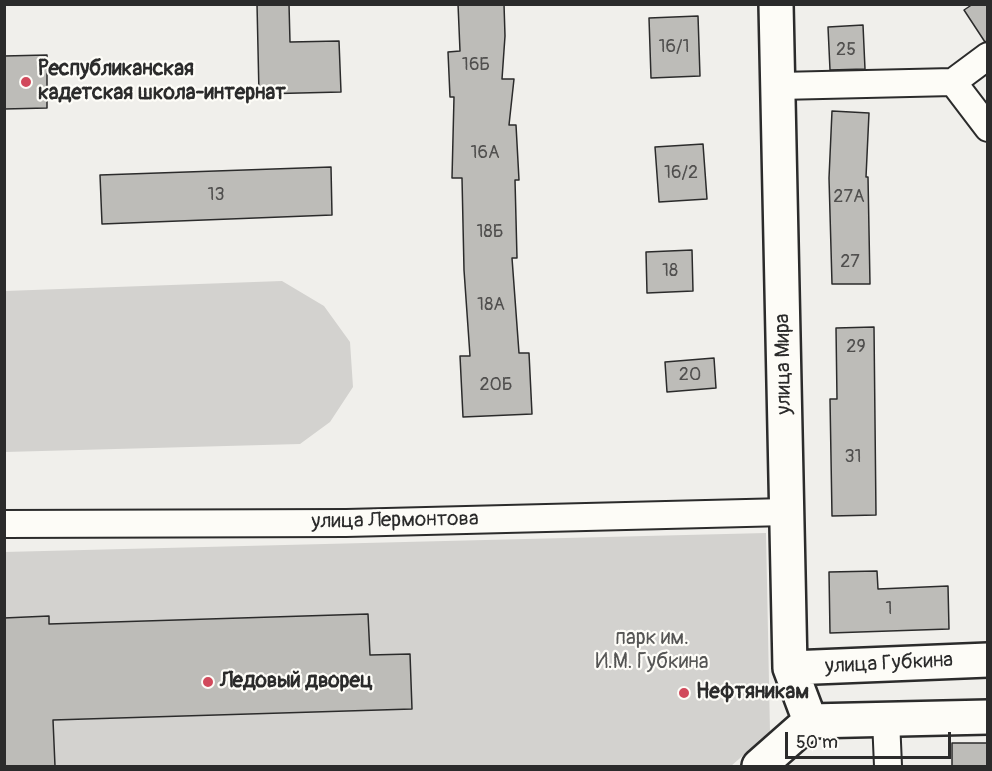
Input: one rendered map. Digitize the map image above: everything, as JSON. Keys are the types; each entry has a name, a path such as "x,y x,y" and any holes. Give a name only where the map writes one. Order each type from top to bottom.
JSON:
{"street":[{"name":"улица Мира","path":"776,4 790,668 810,721"},
{"path":"779,86 953,82 987,56"},
{"path":"953,82 987,128"},
{"name":"улица Лермонтова","path":"4,525 345,523 786,512"},
{"name":"улица Губкина","path":"790,668 987,660"},
{"path":"759,766 810,721 987,717"},
{"path":"886,719 888,766"}],"green space":[{"path":"282,281 324,306 350,342 353,387 330,422 300,444 5,452 5,291"},
{"name":"парк им. И.М. Губкина","path":"766,533 770,732 731,766 5,766 4,552"}],"building":[{"path":"257,4 289,4 290,42 339,41 341,92 259,94"},
{"path":"458,4 504,4 505,36 502,79 514,79 509,125 516,125 519,180 515,180 517,258 512,258 519,353 529,353 532,414 463,417 460,356 470,356 464,270 462,178 452,178 454,97 450,97 448,52 460,51"},
{"path":"973,4 987,4 987,41 985,42 964,10"},
{"path":"698,16 700,76 651,78 649,18"},
{"path":"863,25 865,69 830,70 828,27"},
{"name":"Республиканская кадетская школа-интернат","path":"47,55 47,108 4,109 4,56"},
{"path":"832,111 869,113 866,177 868,177 870,284 832,284 829,178"},
{"path":"703,144 707,199 659,202 655,147"},
{"path":"331,167 332,215 102,224 100,175"},
{"path":"692,250 693,291 647,293 646,252"},
{"path":"874,327 876,515 832,516 830,399 837,399 836,328"},
{"path":"714,358 716,388 667,392 665,362"},
{"path":"877,571 878,589 948,586 949,629 830,633 829,572"},
{"name":"Ледовый дворец","path":"368,614 370,655 410,654 412,709 53,720 55,766 4,766 4,618 49,616 49,624"},
{"path":"952,743 987,743 987,766 952,766"}],"place":[{"name":"Республиканская кадетская школа-интернат","path":"26,82"},
{"name":"Ледовый дворец","path":"208,682"},
{"name":"Нефтяникам","path":"684,693"}]}
